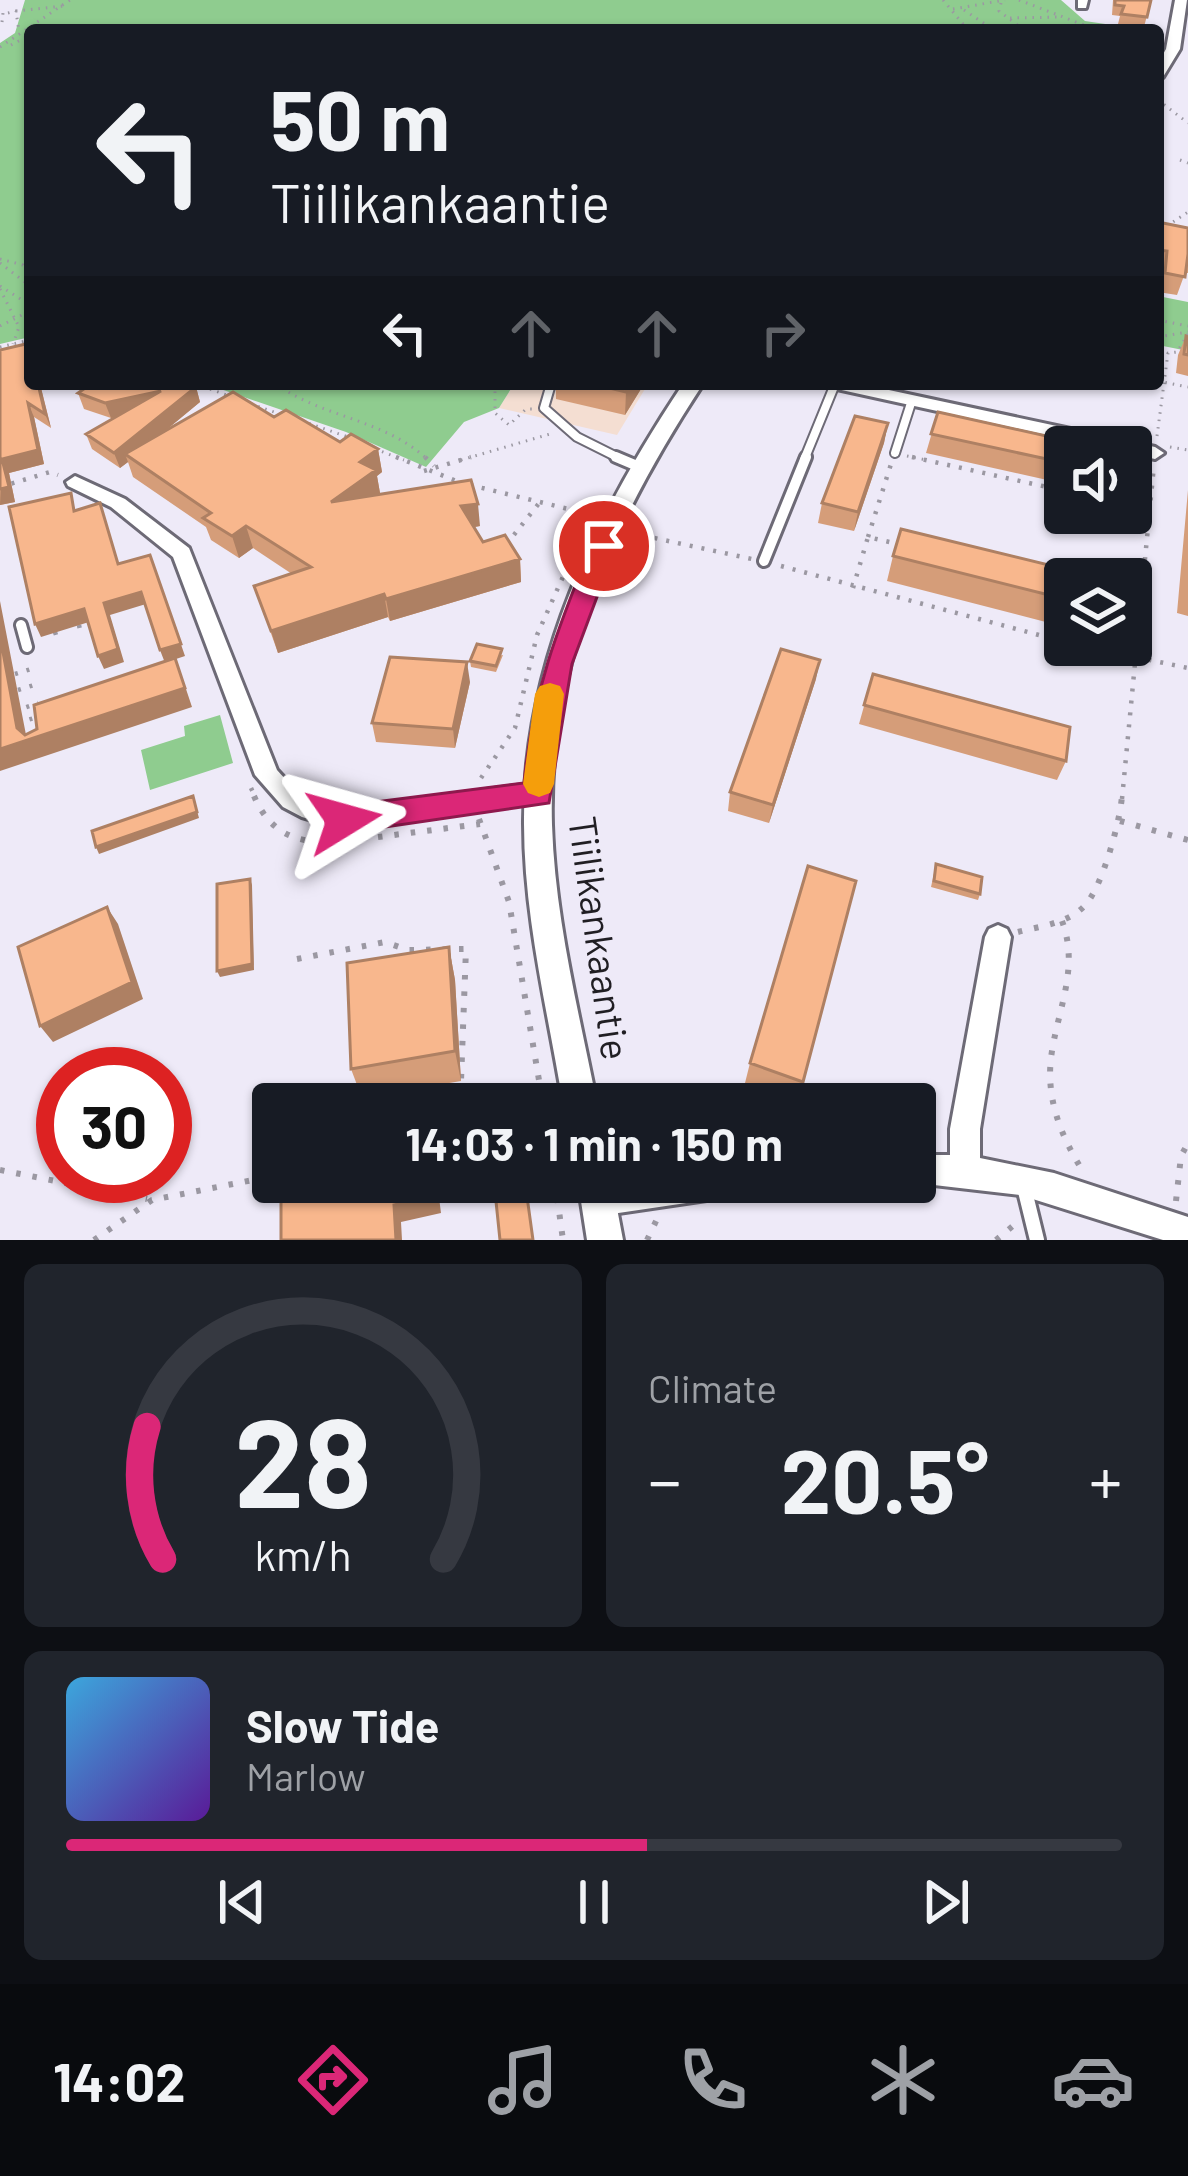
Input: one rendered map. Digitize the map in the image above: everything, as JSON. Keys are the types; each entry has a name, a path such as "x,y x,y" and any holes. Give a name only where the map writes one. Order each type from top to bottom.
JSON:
{"street":[{"path":"1164,64 1173,49 1181,0"},
{"name":"Tiilikankaantie","path":"577,1083 543,876 538,794 545,719 558,664 627,525 642,468 689,390"},
{"path":"864,390 1044,429"},
{"path":"75,482 118,503 182,553 267,775 286,799 314,813 344,820 538,794"},
{"path":"964,1168 965,1129 998,937"},
{"path":"936,1170 964,1168 1021,1178 1182,1219"},
{"path":"598,1203 605,1240"}],"lane":[{"path":"549,390 544,408 565,430 586,445 642,468"},
{"path":"764,561 834,390"},
{"path":"895,453 912,400"},
{"path":"21,625 27,647"},
{"path":"1021,1178 1037,1240"}],"path":[{"path":"45,24 70,0"},
{"path":"943,0 984,24"},
{"path":"979,0 1017,24"},
{"path":"1019,0 1081,24"},
{"path":"956,8 1003,1"},
{"path":"999,11 1003,1"},
{"path":"1010,18 1062,17 1083,3"},
{"path":"956,8 965,24"},
{"path":"19,32 6,15 61,9"},
{"path":"34,24 61,9"},
{"path":"0,48 24,29"},
{"path":"1164,105 1188,123"},
{"path":"1180,160 1188,161"},
{"path":"1167,226 1188,212"},
{"path":"1164,225 1188,230"},
{"path":"24,268 12,255 0,261 24,281"},
{"path":"0,288 19,327 13,344"},
{"path":"0,326 24,312"},
{"path":"1164,367 1168,353 1177,352 1188,330"},
{"path":"0,347 24,341"},
{"path":"213,390 326,428 424,471 1044,636"},
{"path":"287,390 393,433 434,466"},
{"path":"495,390 495,413 509,425 526,409 544,408"},
{"path":"1152,487 1159,390"},
{"path":"279,414 274,419 280,423"},
{"path":"424,471 565,430"},
{"path":"854,588 895,453 1044,486"},
{"path":"0,487 50,472 75,482"},
{"path":"498,541 513,536 540,502"},
{"path":"868,537 912,548"},
{"path":"909,602 913,588"},
{"path":"960,615 964,601"},
{"path":"1013,628 1016,614"},
{"path":"1152,662 1188,668"},
{"path":"998,937 1062,921 1087,903 1120,821 1133,666"},
{"path":"15,674 31,669"},
{"path":"19,690 34,685"},
{"path":"15,711 38,703"},
{"path":"18,723 34,718"},
{"path":"1120,821 1188,840"},
{"path":"1062,921 1069,938 1069,968 1051,1058 1051,1089 1060,1134 1087,1178"},
{"path":"297,959 385,942 408,950 466,949 461,1081"},
{"path":"1182,1219 1181,1156 1188,1143"},
{"path":"0,1170 36,1177"},
{"path":"192,1192 252,1180"},
{"path":"94,1240 148,1203"},
{"path":"558,1203 563,1240"}],"shaded area":[{"path":"510,390 644,390 617,435 499,408"}],"green space":[{"path":"25,0 1061,0 1085,21 1105,24 24,24 24,338 0,344 0,43 15,33"},
{"path":"1164,297 1188,302 1188,351 1164,346"},
{"path":"224,390 510,390 499,408 464,422 426,467 346,432"},
{"path":"220,715 233,763 150,790 141,750 185,736 184,726"}],"building":[{"path":"1115,0 1151,0 1147,17 1121,14 1124,6 1115,5"},
{"path":"1164,223 1188,228 1185,277 1165,273"},
{"path":"24,344 24,390 39,390 45,414 28,403 38,450 2,459 9,487 0,489 0,350"},
{"path":"192,390 114,453 86,434 161,391 105,403 78,393"},
{"path":"233,392 274,417 286,410 340,442 351,434 378,449 360,462 376,470 331,502 471,480 478,504 461,506 483,542 505,535 520,559 386,599 384,594 271,631 254,586 311,567 246,526 232,536 203,518 211,513 125,454"},
{"path":"938,412 1044,435 1044,458 931,434"},
{"path":"855,416 888,423 858,512 822,503"},
{"path":"71,493 74,511 100,503 118,564 150,555 181,644 160,650 141,592 104,603 118,649 98,656 84,609 35,624 9,507"},
{"path":"901,529 1044,564 1044,594 893,556"},
{"path":"0,636 17,728 25,735 37,729 34,705 175,658 185,688 0,749"},
{"path":"477,644 502,649 496,666 470,661"},
{"path":"781,649 820,660 773,805 730,792"},
{"path":"390,657 467,662 453,729 372,723"},
{"path":"873,674 1070,727 1066,761 864,705"},
{"path":"193,796 197,812 96,847 92,831"},
{"path":"936,864 982,877 980,894 934,881"},
{"path":"808,866 856,881 803,1082 750,1063"},
{"path":"250,879 252,964 217,971 217,884"},
{"path":"107,907 132,982 40,1026 18,947"},
{"path":"449,947 455,1051 351,1069 347,963"},
{"path":"281,1203 403,1203 394,1205 396,1240 281,1240"},
{"path":"496,1203 528,1203 533,1240 500,1240"}],"slow traffic":[{"path":"539,784 550,694"}],"route":[{"path":"344,820 538,794 549,696 567,633 604,546"}]}
